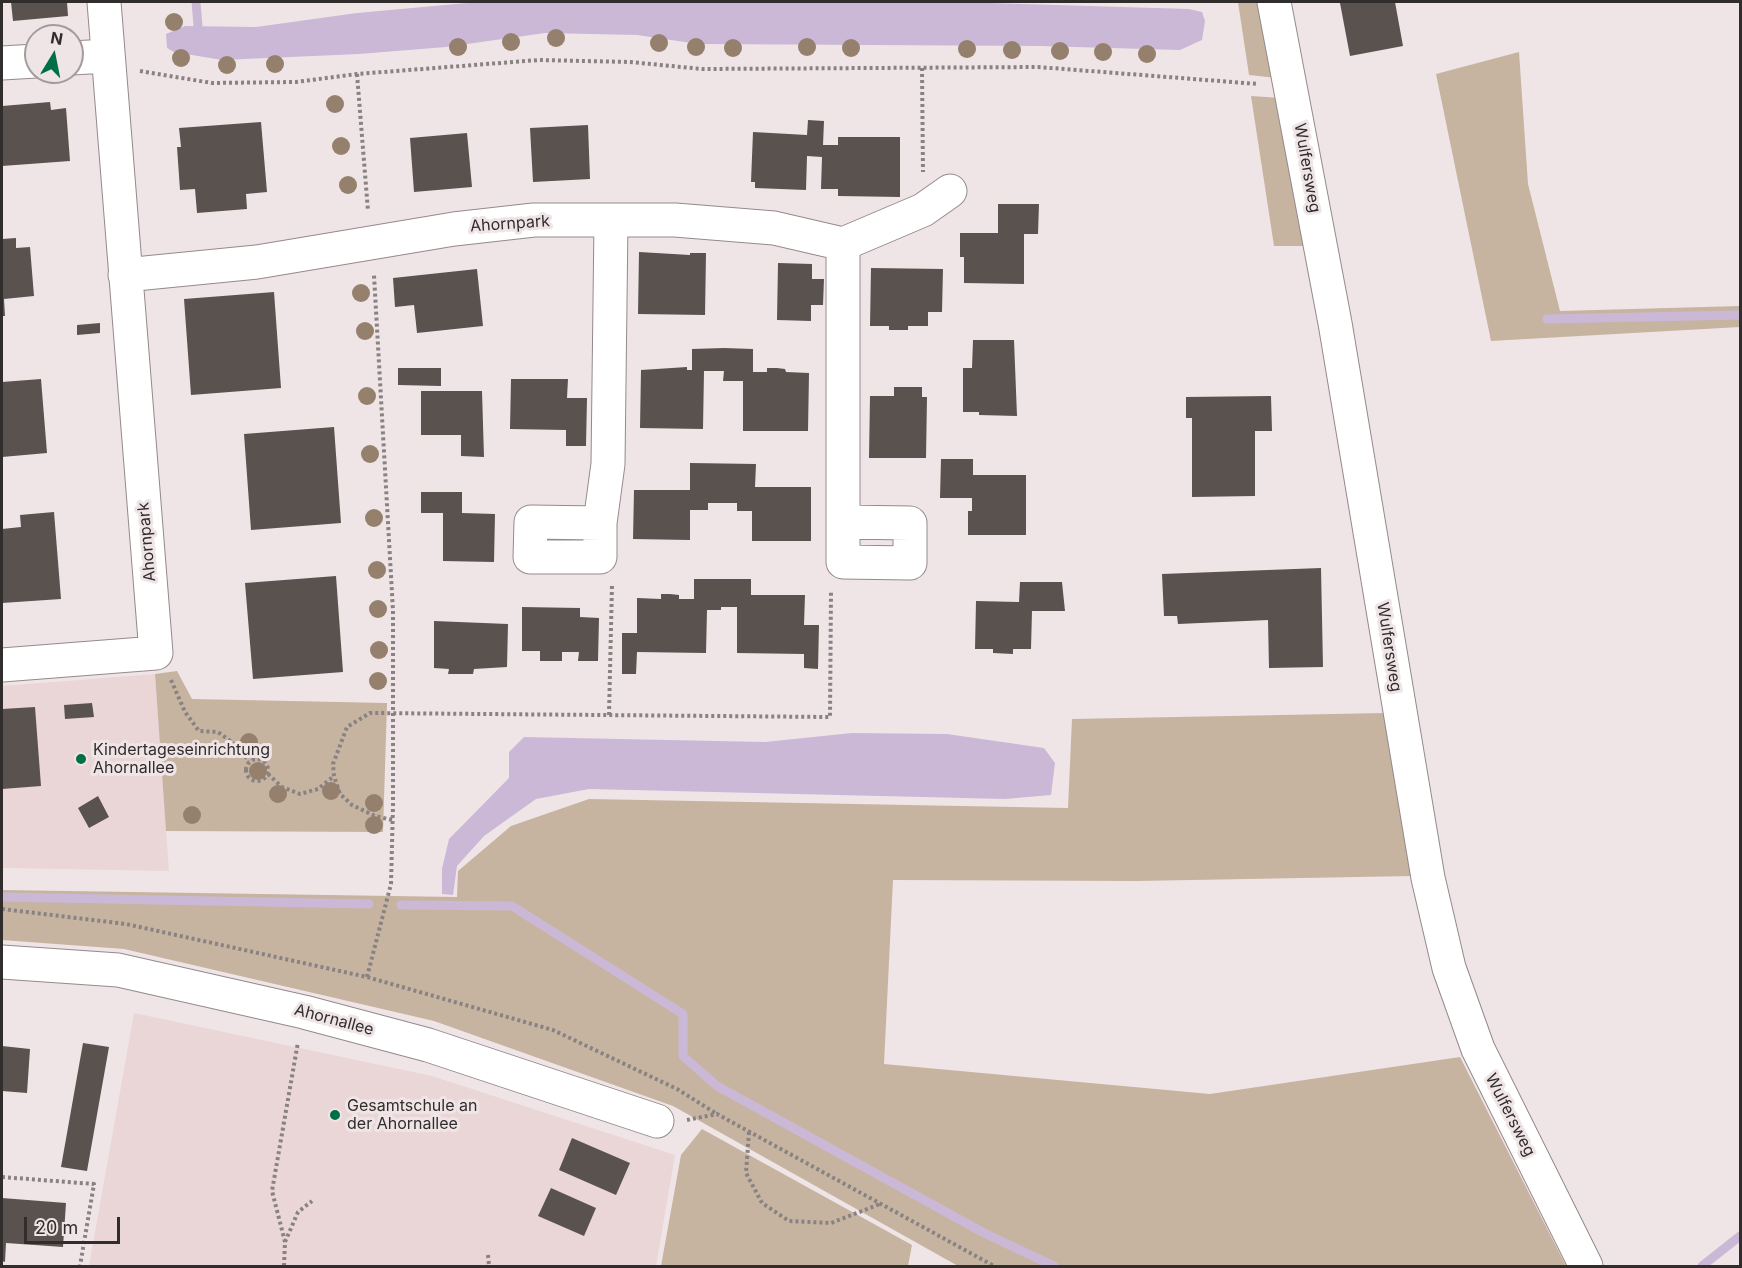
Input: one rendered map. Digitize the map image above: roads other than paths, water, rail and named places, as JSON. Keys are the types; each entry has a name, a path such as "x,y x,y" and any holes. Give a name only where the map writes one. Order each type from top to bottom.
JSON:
{"street":[{"name":"Ahornpark","path":"2,665 156,653 107,64 104,2"},
{"name":"Wulfersweg","path":"1274,2 1292,86 1335,323 1428,878 1449,968 1478,1049 1586,1266"},
{"path":"84,60 107,64"},
{"path":"2,63 24,62"},
{"path":"843,522 910,523 910,562 843,562 843,522 843,244 923,210 950,191"},
{"name":"Ahornpark","path":"125,276 257,262 454,229 534,220 675,220 774,228 843,244"},
{"path":"600,523 531,522 530,557 600,557 600,523 608,464 611,221"},
{"name":"Ahornallee","path":"2,962 118,970 304,1012 428,1045 657,1120"}],"waterway":[{"path":"196,2 198,26"},
{"path":"1547,319 1740,315"},
{"path":"2,897 369,904"},
{"path":"401,905 512,906 683,1014 683,1056 717,1086 984,1233 1054,1266"},
{"path":"1702,1266 1740,1236"}],"place":[{"name":"Kindertageseinrichtung Ahornallee","path":"81,759"},
{"name":"Gesamtschule an der Ahornallee","path":"335,1115"}]}
